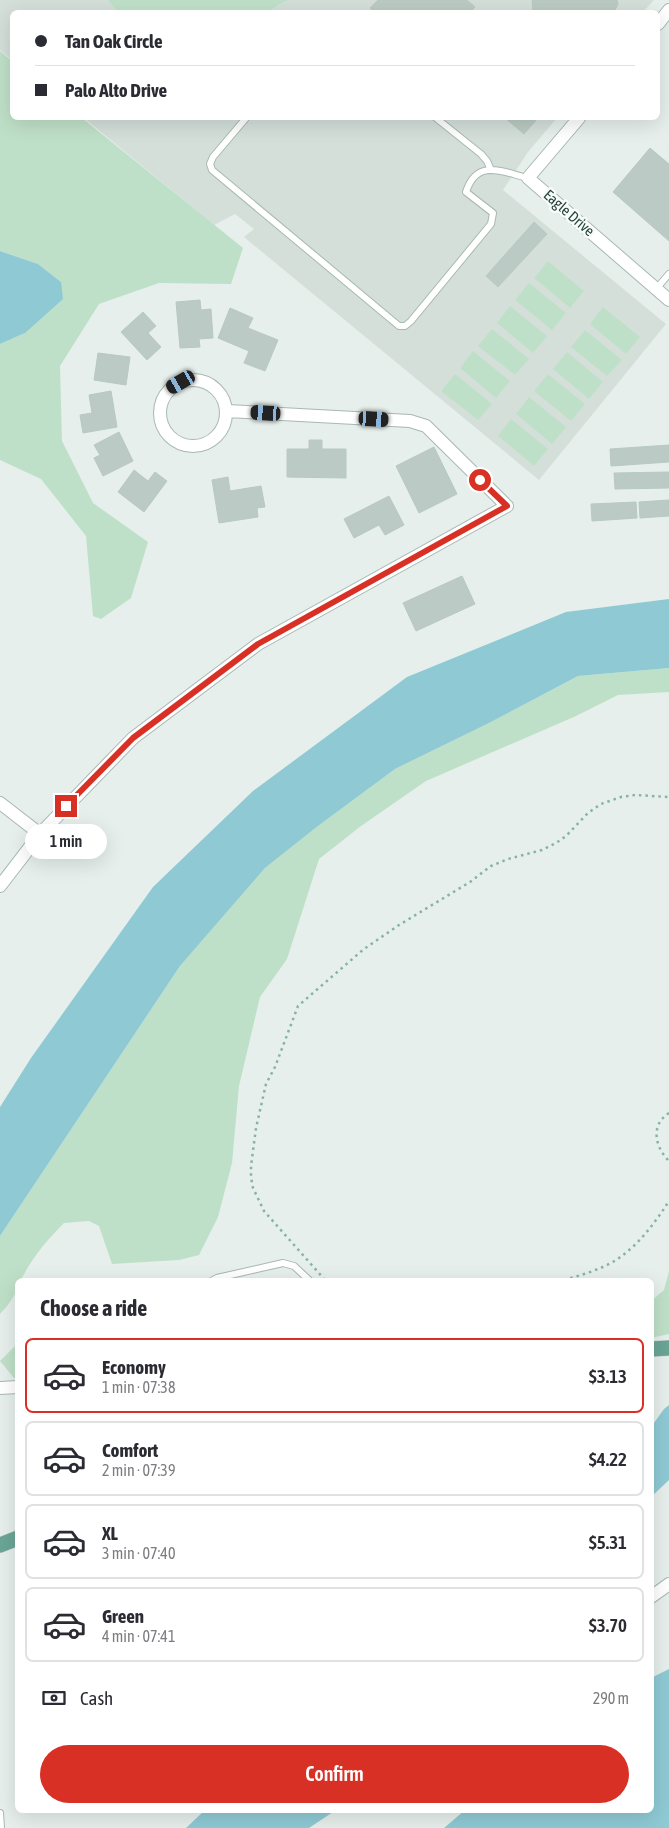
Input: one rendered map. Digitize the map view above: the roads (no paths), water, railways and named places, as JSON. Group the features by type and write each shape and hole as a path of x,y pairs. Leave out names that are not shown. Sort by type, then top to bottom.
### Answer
{"main road":[{"path":"654,1349 669,1348"},
{"path":"0,1545 15,1539"}],"street":[{"path":"660,21 669,10"},
{"path":"528,178 577,120"},
{"name":"Eagle Drive","path":"528,178 669,300"},
{"path":"191,379 202,380 211,384 219,391 225,400 227,411 226,422 221,433 212,441 202,446 190,446 174,440 163,427 160,415 165,395 172,387 191,379"},
{"path":"0,886 40,834 133,738 258,644 507,506 426,426 410,421 227,411"},
{"path":"0,803 40,834"},
{"path":"0,1388 15,1387"},
{"path":"654,1595 669,1584"}],"lane":[{"path":"244,120 213,157 210,164 212,170 399,326 405,326 411,321 491,224 493,213 466,192 469,183 475,176 482,171 491,170 528,178"},
{"path":"438,120 481,154 491,170"},
{"path":"656,289 669,274"},
{"path":"217,1278 283,1263 294,1266 307,1278"},
{"path":"0,1813 1,1828"}],"water":[{"path":"0,251 38,264 61,282 63,299 25,333 0,344"},
{"path":"669,599 669,668 578,676 489,723 395,769 265,868 180,966 0,1236 0,1107 31,1058 153,887 253,791 407,677 566,612"},
{"path":"669,1405 669,1480 654,1494 654,1423"},
{"path":"669,1669 669,1828 444,1828 462,1813 654,1813 654,1676"},
{"path":"202,1813 332,1813 309,1828 186,1828"}]}
